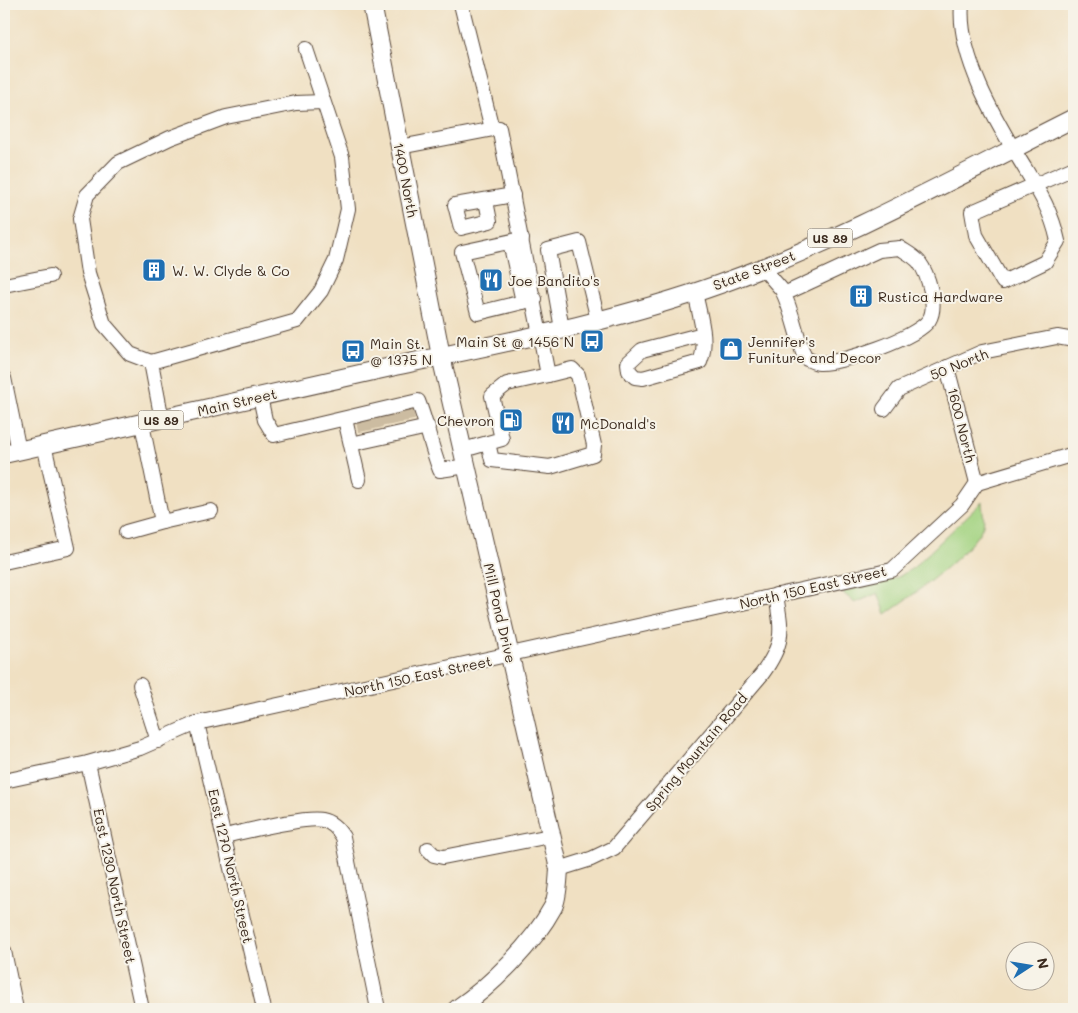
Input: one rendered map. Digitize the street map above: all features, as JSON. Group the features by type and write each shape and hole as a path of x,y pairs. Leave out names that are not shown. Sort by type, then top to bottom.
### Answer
{"main road":[{"name":"1400 North","path":"372,4 441,356"},
{"name":"State Street","path":"441,356 598,320 695,292 762,267 886,212 1074,118"},
{"name":"Main Street","path":"11,453 441,356"},
{"name":"Mill Pond Drive","path":"441,356 559,869"},
{"path":"457,1009 489,984 529,941 553,907 559,869"}],"street":[{"path":"461,4 492,129"},
{"path":"962,4 961,18 968,54 989,103 1013,148 1034,185 1053,216 1058,241 1044,262 1003,282 976,235 972,212 1034,185 1074,168"},
{"path":"306,49 324,102 342,157 348,209 336,260 321,292 297,321 151,362 130,354 104,324 88,273 80,219 87,195 118,162 170,138 226,117 296,103 324,102"},
{"path":"400,147 499,128 513,195 516,241 529,301 542,334 548,375"},
{"path":"486,201 513,195"},
{"path":"516,241 462,252 478,313 529,301"},
{"path":"562,329 548,250 580,242 598,320"},
{"path":"762,267 784,294 790,306 799,343 805,358 818,363 846,361 918,332 930,320 932,303 926,276 918,261 900,248 879,250 784,294"},
{"path":"4,285 50,276"},
{"path":"695,292 703,334 704,352 700,362 643,378 635,378 629,371 628,363 642,350 703,334"},
{"name":"50 North","path":"884,410 899,389 982,352 1057,337 1074,340"},
{"path":"151,362 162,420"},
{"name":"1600 North","path":"948,367 977,483"},
{"path":"351,444 418,401 428,427 440,470 465,458 488,443 502,439 492,396 507,384 572,369 578,375 594,445 593,454 550,467 492,460 488,443"},
{"path":"4,378 11,453"},
{"path":"260,397 265,420 274,435 345,419 428,427"},
{"path":"345,419 359,480"},
{"path":"142,424 162,522"},
{"path":"4,562 68,548 44,446"},
{"path":"977,483 1074,454"},
{"name":"North 150 East Street","path":"4,781 88,764 158,741 197,723 510,656 892,570 962,505 977,483"},
{"path":"126,532 211,511"},
{"name":"Spring Mountain Road","path":"559,869 591,859 614,848 762,674 779,646 780,621 776,595"},
{"path":"140,685 158,741"},
{"name":"East 1270 North Street","path":"197,723 264,1009"},
{"name":"East 1230 North Street","path":"88,764 142,1009"},
{"path":"224,836 311,820 328,822 337,828 343,837 378,1009"},
{"path":"428,850 434,855 442,857 550,836"},
{"path":"4,951 16,1009"}],"green space":[{"path":"982,502 983,525 978,535 968,547 940,573 886,614 878,593 855,603 842,592 898,577 913,568"}],"tunnel":[{"path":"406,411 408,421"},
{"path":"394,414 396,424"},
{"path":"383,416 385,426"},
{"path":"373,420 375,429"},
{"path":"363,421 365,431"}],"place":[{"name":"W. W. Clyde & Co","path":"154,270"},
{"name":"Joe Bandito's","path":"491,280"},
{"name":"Rustica Hardware","path":"861,296"},
{"name":"Main St @ 1456 N","path":"592,341"},
{"name":"Jennifer's Funiture and Decor","path":"731,349"},
{"name":"Main St. @ 1375 N","path":"353,351"},
{"name":"Chevron","path":"511,420"},
{"name":"McDonald's","path":"563,423"}]}
